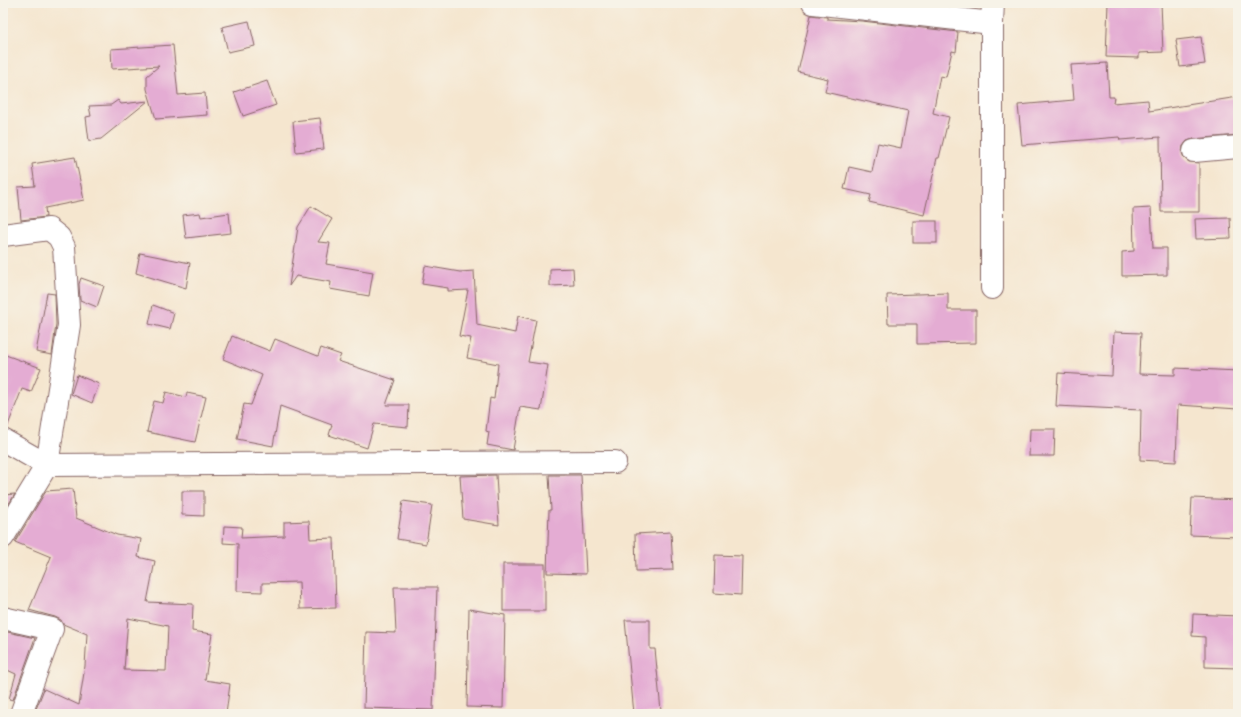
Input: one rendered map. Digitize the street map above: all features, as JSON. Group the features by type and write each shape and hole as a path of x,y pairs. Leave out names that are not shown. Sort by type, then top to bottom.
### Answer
{"street":[{"path":"813,3 993,13 992,288"},
{"path":"1194,151 1238,147"},
{"path":"3,235 49,229 59,237 64,247 69,325 47,465 3,537"},
{"path":"3,440 47,465 615,462"},
{"path":"3,618 52,629 22,714"}],"building":[{"path":"1108,3 1161,3 1163,52 1139,53 1139,58 1106,57"},
{"path":"811,15 827,17 827,19 862,21 958,32 956,52 952,51 946,77 940,76 933,113 949,117 939,158 937,158 924,215 869,202 871,195 844,189 849,167 872,172 878,143 901,148 908,111 825,92 828,79 798,72"},
{"path":"249,21 255,46 228,52 222,27"},
{"path":"1201,37 1205,64 1180,67 1176,40"},
{"path":"173,45 178,95 205,93 207,115 156,119 147,89 147,76 159,66 112,69 111,49"},
{"path":"1107,63 1109,97 1114,97 1113,103 1148,100 1149,111 1238,97 1238,135 1193,139 1187,141 1183,146 1182,153 1184,158 1189,162 1199,163 1199,212 1161,212 1160,137 1120,140 1119,137 1022,145 1018,105 1074,100 1071,65"},
{"path":"267,81 276,105 243,116 234,92"},
{"path":"118,100 121,104 148,101 101,139 89,141 86,117 91,116 89,106 111,105"},
{"path":"320,118 324,149 296,152 293,121"},
{"path":"75,157 84,200 45,208 46,217 21,220 18,187 35,186 32,164"},
{"path":"311,206 332,219 318,242 330,243 326,264 373,272 369,296 330,289 331,282 296,276 289,286 298,227"},
{"path":"1151,208 1153,248 1167,248 1167,275 1122,276 1122,252 1134,251 1133,209"},
{"path":"200,213 201,217 229,213 231,233 186,238 183,215"},
{"path":"1230,218 1231,238 1196,239 1195,219"},
{"path":"913,221 937,221 937,243 913,243"},
{"path":"140,253 190,263 186,288 136,273"},
{"path":"425,266 460,272 474,271 477,325 515,333 518,316 536,320 528,362 548,365 541,410 520,407 513,450 487,445 489,432 486,431 490,398 494,399 498,364 467,358 471,338 459,336 468,290 448,291 448,288 422,284"},
{"path":"573,268 574,285 550,286 550,269"},
{"path":"81,278 104,286 97,307 80,300 79,284"},
{"path":"47,293 55,294 56,324 52,355 36,352"},
{"path":"948,293 948,310 976,310 976,343 917,344 917,324 888,324 887,295"},
{"path":"153,305 174,313 170,329 149,324"},
{"path":"1114,332 1141,333 1139,374 1175,375 1175,368 1238,371 1238,409 1178,405 1176,462 1140,460 1141,410 1056,406 1058,373 1112,376"},
{"path":"232,336 270,351 275,339 318,356 321,348 341,355 338,361 395,380 386,405 409,405 408,427 374,424 367,448 329,435 332,425 280,406 273,446 237,439 244,404 251,405 262,375 223,359"},
{"path":"3,354 41,368 31,392 22,389 7,428 3,428"},
{"path":"77,375 99,384 92,403 71,394"},
{"path":"166,392 186,397 187,393 206,397 195,442 147,432 154,401 163,403"},
{"path":"1030,429 1055,429 1054,456 1029,456"},
{"path":"496,475 499,525 463,519 460,476"},
{"path":"549,475 581,475 586,574 547,573 549,510 551,510"},
{"path":"73,489 76,518 117,535 141,539 138,557 155,561 147,602 193,604 192,631 212,634 205,680 230,684 226,714 34,714 44,689 79,705 85,666 87,634 63,624 61,620 55,617 29,610 51,557 15,542 46,491","holes":["128,618 168,626 166,671 124,670"]},
{"path":"182,491 204,491 204,516 182,515"},
{"path":"15,494 3,513 3,495"},
{"path":"1192,498 1238,500 1238,537 1190,535"},
{"path":"403,501 432,505 426,544 397,539"},
{"path":"309,521 310,539 334,538 336,608 300,609 299,582 262,583 262,592 237,591 238,544 223,543 224,526 242,527 241,538 284,536 284,522"},
{"path":"671,532 673,570 636,571 635,534"},
{"path":"715,555 742,556 741,595 714,593"},
{"path":"503,564 545,564 545,611 503,611"},
{"path":"394,587 437,587 433,710 364,708 366,632 396,633"},
{"path":"469,609 505,615 503,708 467,707"},
{"path":"1193,614 1238,616 1238,668 1205,667 1205,637 1192,636"},
{"path":"625,620 650,620 650,649 655,649 661,711 634,714"},
{"path":"3,631 35,638 13,700 9,699 16,674 3,668"}]}
